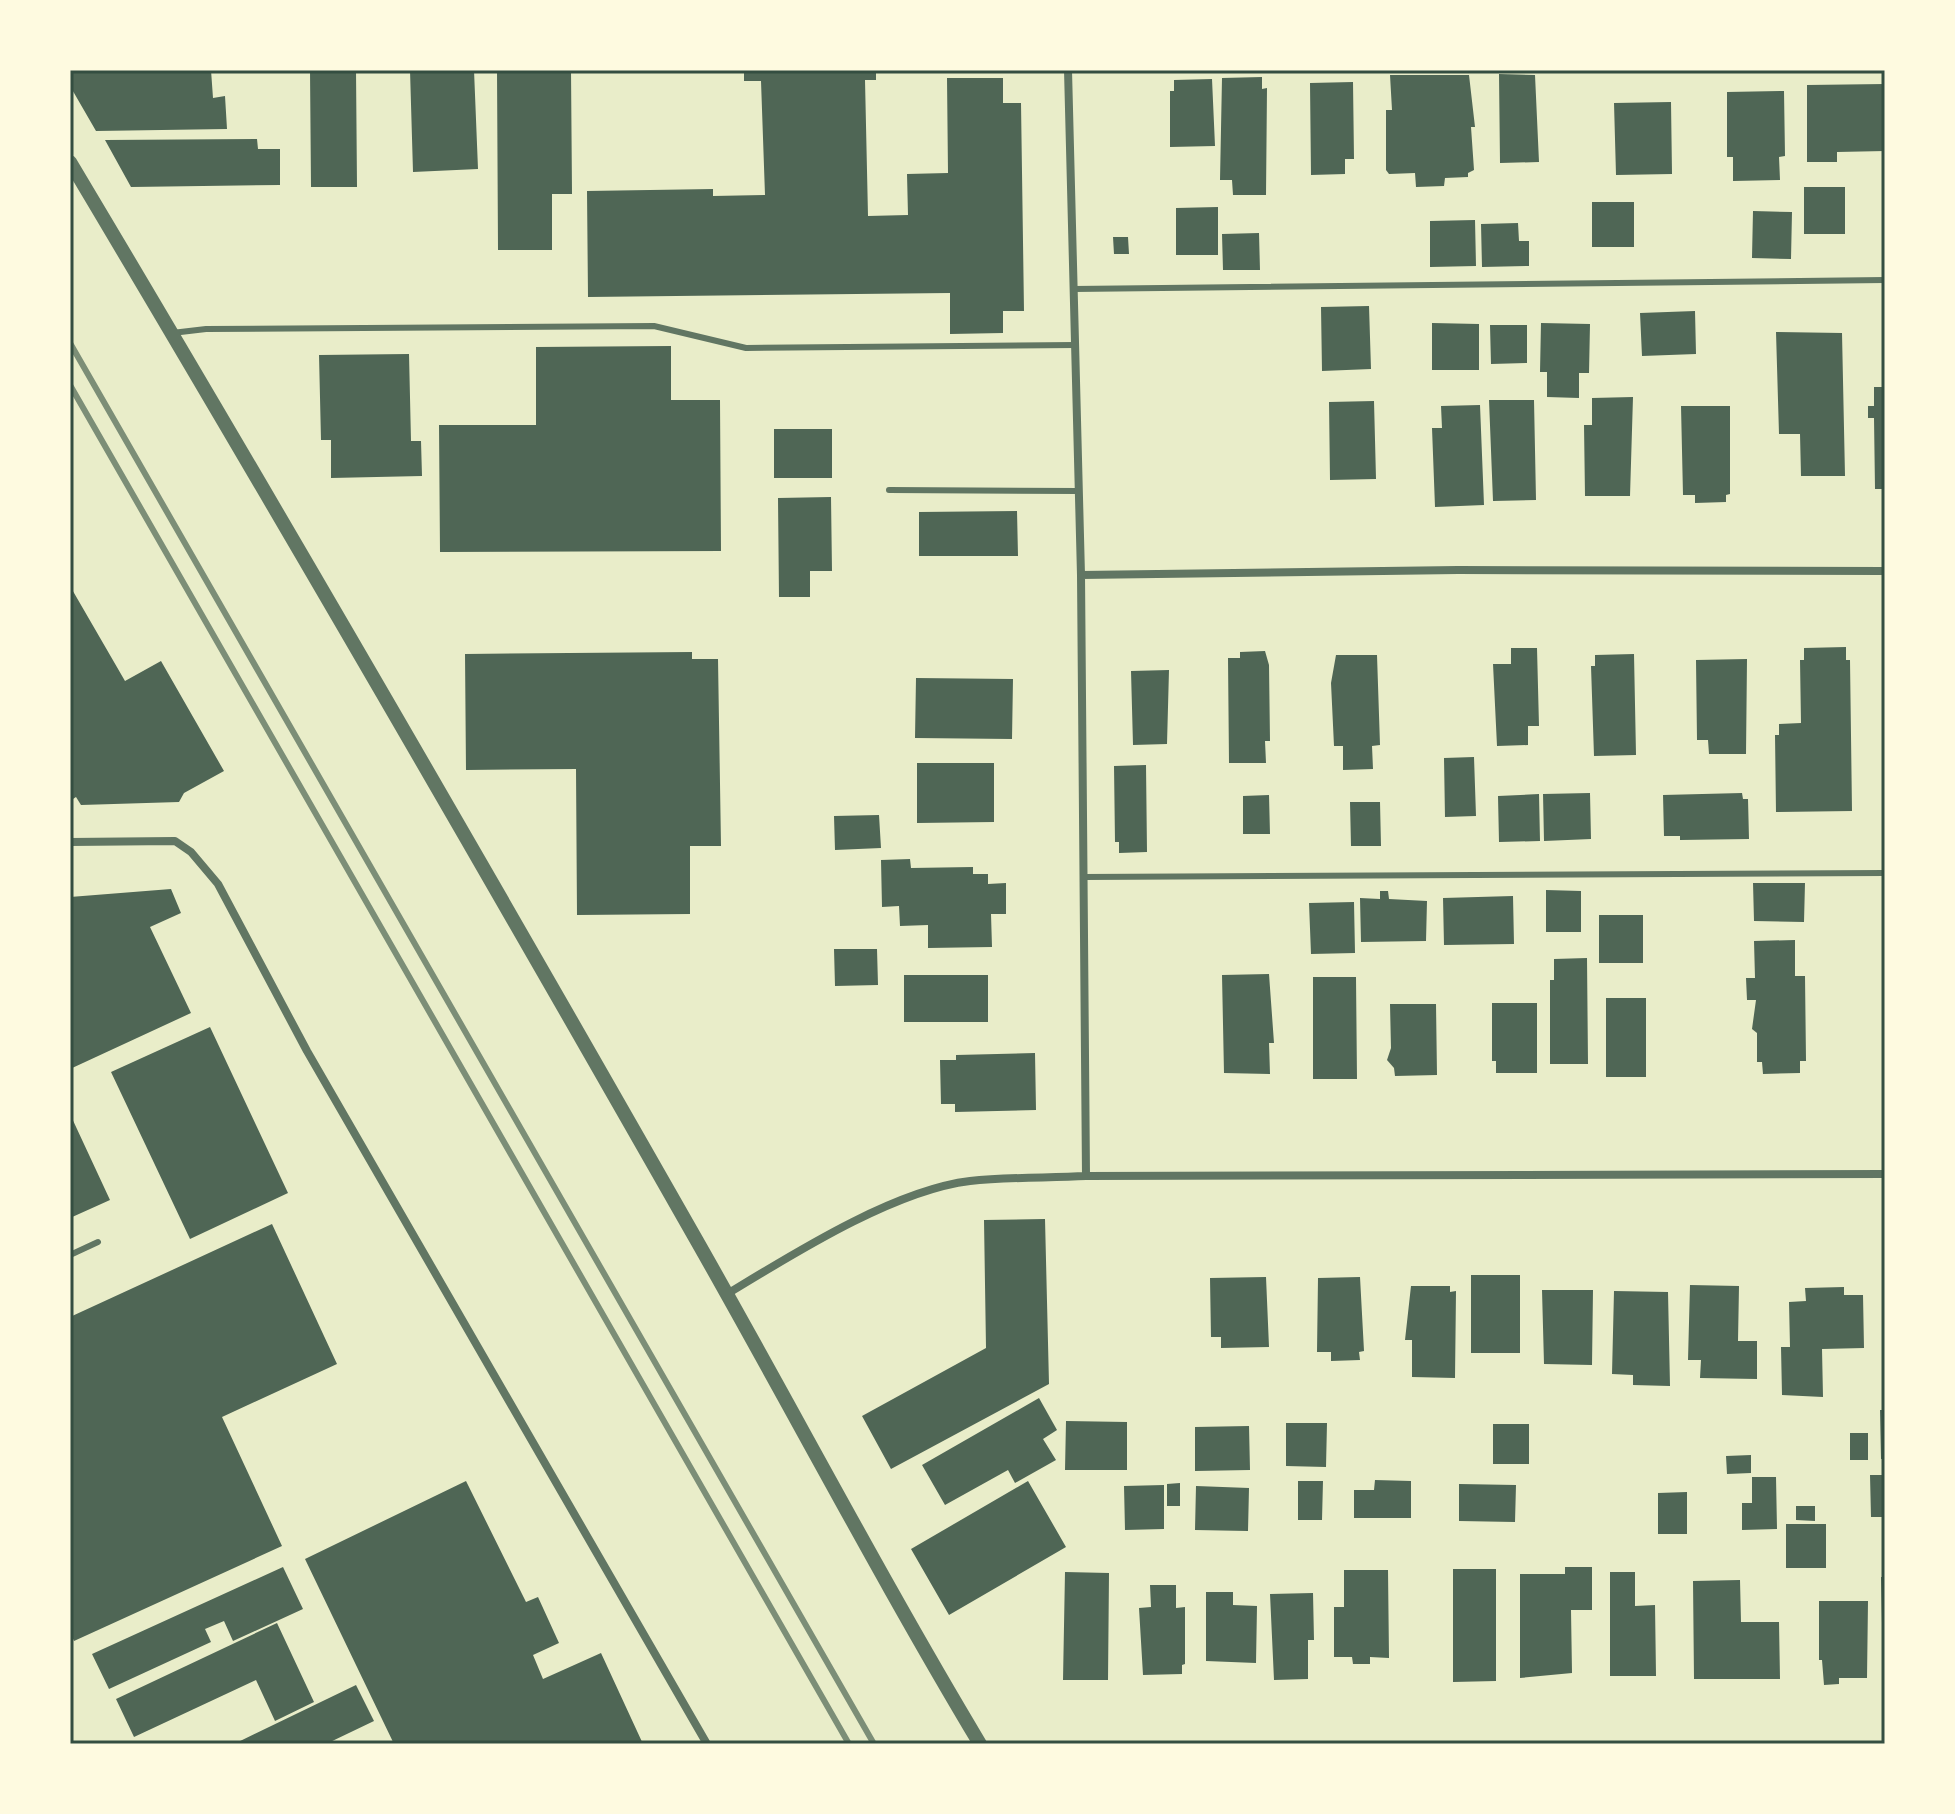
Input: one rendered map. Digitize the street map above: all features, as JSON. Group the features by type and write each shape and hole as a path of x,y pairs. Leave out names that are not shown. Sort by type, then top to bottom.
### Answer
{"street":[{"path":"1068,70 1081,575 1086,1176"},
{"path":"70,162 400,719 727,1294 910,1627 980,1744"},
{"path":"1081,575 1458,570 1885,571"},
{"path":"70,842 175,841 191,852 218,884 307,1051 707,1744"},
{"path":"727,1294 856,1222 930,1190 969,1181 1086,1176 1885,1174"}],"lane":[{"path":"1074,289 1885,280"},
{"path":"172,333 206,329 654,326 746,348 1075,345"},
{"path":"889,490 1079,491"},
{"path":"1083,877 1885,873"},
{"path":"70,1255 98,1242"}],"building":[{"path":"70,70 211,70 213,98 225,96 227,129 96,131 70,86"},
{"path":"310,70 356,70 357,187 311,187"},
{"path":"410,70 474,70 478,169 413,172"},
{"path":"497,70 571,70 572,194 552,194 552,250 498,250"},
{"path":"744,70 876,70 876,80 865,80 868,216 908,215 907,174 948,173 947,78 1003,78 1003,103 1021,103 1024,311 1003,311 1003,333 950,334 950,293 588,297 587,191 713,189 713,196 765,195 761,81 744,81"},
{"path":"1499,74 1535,75 1539,162 1500,163"},
{"path":"1390,75 1469,75 1475,127 1471,127 1474,170 1468,173 1468,177 1445,178 1444,186 1416,187 1415,173 1389,174 1386,170 1386,110 1392,110"},
{"path":"1262,77 1262,89 1267,88 1266,195 1233,195 1232,180 1220,180 1222,78"},
{"path":"1212,79 1215,146 1170,147 1170,91 1174,91 1174,80"},
{"path":"1353,82 1354,159 1345,159 1345,174 1311,175 1310,83"},
{"path":"1885,84 1885,151 1837,152 1837,162 1807,162 1807,85"},
{"path":"1784,91 1785,156 1779,157 1780,180 1733,181 1733,157 1727,157 1727,92"},
{"path":"1671,102 1672,174 1616,175 1614,103"},
{"path":"257,139 258,149 280,149 280,185 131,187 105,140"},
{"path":"1804,187 1845,187 1845,234 1804,234"},
{"path":"1592,202 1634,202 1634,247 1592,247"},
{"path":"1218,207 1218,255 1176,255 1176,208"},
{"path":"1753,211 1792,212 1791,259 1752,258"},
{"path":"1475,220 1476,266 1430,267 1430,221"},
{"path":"1518,223 1519,241 1529,241 1529,266 1482,267 1481,224"},
{"path":"1259,233 1260,270 1223,270 1222,234"},
{"path":"1113,237 1128,237 1129,254 1114,254"},
{"path":"1369,306 1371,369 1322,371 1321,307"},
{"path":"1695,311 1696,354 1642,356 1640,313"},
{"path":"1432,323 1479,324 1479,370 1432,370"},
{"path":"1541,323 1590,324 1589,373 1579,373 1579,398 1547,397 1547,372 1540,372"},
{"path":"1490,325 1527,325 1527,363 1491,364"},
{"path":"1776,332 1842,333 1845,476 1801,476 1800,434 1779,434"},
{"path":"671,346 671,400 720,400 721,551 440,552 439,425 536,425 536,347"},
{"path":"409,354 411,441 421,441 422,476 331,478 331,440 321,440 319,355"},
{"path":"1874,387 1885,387 1885,489 1875,489 1874,418 1868,418 1868,406 1874,406"},
{"path":"1633,397 1630,496 1585,496 1584,425 1592,425 1592,398"},
{"path":"1489,400 1534,400 1536,500 1493,501"},
{"path":"1374,401 1376,479 1330,480 1329,402"},
{"path":"1480,405 1484,505 1435,507 1432,428 1442,428 1441,406"},
{"path":"1681,406 1730,406 1730,494 1726,495 1726,502 1695,503 1695,495 1683,495"},
{"path":"774,429 832,429 832,478 774,478"},
{"path":"831,497 832,571 810,571 810,597 779,597 778,498"},
{"path":"1017,511 1018,556 919,556 919,512"},
{"path":"70,586 125,681 161,661 224,771 184,793 179,802 81,805 76,797 70,801"},
{"path":"1846,647 1846,660 1850,660 1852,811 1776,812 1775,735 1779,735 1779,724 1801,723 1800,660 1804,660 1804,648"},
{"path":"1511,648 1537,648 1539,726 1528,726 1528,745 1497,746 1493,664 1511,664"},
{"path":"1265,651 1269,665 1270,741 1265,741 1266,763 1229,763 1228,658 1240,658 1240,652"},
{"path":"692,652 692,659 718,659 721,846 690,846 690,914 577,915 576,769 466,770 465,654"},
{"path":"1634,654 1636,755 1594,756 1591,666 1595,666 1595,655"},
{"path":"1336,655 1377,655 1380,745 1372,746 1373,769 1343,770 1343,746 1334,746 1331,683"},
{"path":"1747,659 1746,754 1709,754 1708,740 1697,740 1696,660"},
{"path":"1169,670 1167,744 1133,745 1131,671"},
{"path":"916,678 1013,679 1012,739 915,738"},
{"path":"1474,757 1476,816 1445,817 1444,758"},
{"path":"917,763 994,763 994,822 917,823"},
{"path":"1146,765 1147,852 1119,853 1119,842 1115,842 1114,766"},
{"path":"1590,793 1591,839 1544,841 1543,794"},
{"path":"1742,793 1743,799 1748,799 1749,839 1680,840 1680,836 1664,836 1663,795"},
{"path":"1539,794 1540,841 1499,842 1498,796"},
{"path":"1269,795 1270,834 1243,834 1243,796"},
{"path":"1350,802 1380,802 1381,846 1351,846"},
{"path":"879,815 881,848 835,850 834,816"},
{"path":"910,859 911,868 973,867 973,874 988,874 988,884 1006,883 1006,914 991,914 992,947 928,948 928,925 900,926 899,906 882,907 881,860"},
{"path":"1753,883 1805,883 1804,922 1754,921"},
{"path":"171,889 181,913 150,927 191,1013 70,1069 70,897"},
{"path":"1546,890 1581,891 1581,932 1546,932"},
{"path":"1380,891 1388,891 1389,899 1427,901 1426,941 1361,942 1360,898 1380,899"},
{"path":"1513,896 1514,944 1444,945 1443,898"},
{"path":"1354,902 1355,953 1311,954 1309,903"},
{"path":"1599,915 1643,915 1643,963 1599,963"},
{"path":"1795,940 1795,976 1805,976 1806,1061 1800,1061 1800,1073 1763,1074 1762,1062 1757,1062 1757,1033 1752,1029 1756,1000 1747,1000 1746,978 1755,978 1754,941"},
{"path":"834,949 877,949 878,985 835,986"},
{"path":"1587,958 1588,1064 1550,1064 1550,980 1554,980 1554,959"},
{"path":"1269,974 1274,1043 1269,1043 1270,1074 1224,1073 1222,975"},
{"path":"904,975 988,975 988,1022 904,1022"},
{"path":"1313,977 1356,977 1357,1079 1313,1079"},
{"path":"1606,998 1646,998 1646,1077 1606,1077"},
{"path":"1492,1003 1537,1003 1537,1073 1496,1073 1496,1061 1492,1061"},
{"path":"1390,1004 1436,1004 1437,1075 1395,1076 1394,1068 1387,1060 1391,1048"},
{"path":"210,1027 288,1193 190,1239 111,1072"},
{"path":"1035,1053 1036,1110 955,1112 955,1104 941,1104 940,1060 956,1060 956,1055"},
{"path":"70,1114 110,1200 70,1218"},
{"path":"1045,1219 1049,1384 891,1469 862,1416 986,1348 984,1220"},
{"path":"272,1224 337,1364 222,1417 282,1546 74,1641 70,1632 70,1317"},
{"path":"1471,1275 1520,1275 1520,1353 1471,1353"},
{"path":"1266,1277 1269,1347 1221,1348 1221,1337 1211,1337 1210,1278"},
{"path":"1360,1277 1364,1351 1359,1352 1360,1360 1331,1361 1331,1352 1317,1352 1318,1278"},
{"path":"1690,1285 1739,1286 1738,1341 1757,1341 1757,1379 1700,1378 1701,1360 1688,1360"},
{"path":"1411,1286 1450,1286 1450,1292 1456,1291 1455,1378 1412,1377 1412,1340 1405,1340"},
{"path":"1844,1287 1844,1295 1863,1295 1864,1348 1822,1349 1823,1397 1782,1395 1781,1347 1790,1347 1789,1302 1806,1301 1805,1288"},
{"path":"1542,1290 1593,1290 1592,1365 1544,1364"},
{"path":"1614,1291 1668,1292 1670,1386 1633,1385 1633,1375 1612,1374"},
{"path":"1039,1398 1057,1430 1043,1439 1056,1460 1015,1483 1008,1470 945,1505 922,1465"},
{"path":"1880,1410 1885,1410 1885,1459 1881,1459"},
{"path":"1066,1421 1127,1422 1127,1470 1065,1470"},
{"path":"1286,1423 1327,1423 1326,1467 1286,1466"},
{"path":"1493,1424 1529,1424 1529,1464 1493,1464"},
{"path":"1249,1426 1250,1470 1195,1471 1195,1427"},
{"path":"1850,1433 1868,1433 1868,1460 1850,1460"},
{"path":"1751,1455 1751,1473 1727,1474 1726,1456"},
{"path":"1870,1475 1885,1475 1885,1517 1871,1517"},
{"path":"1752,1477 1776,1477 1777,1529 1742,1530 1742,1503 1752,1503"},
{"path":"1375,1480 1411,1481 1411,1518 1354,1518 1354,1490 1374,1490"},
{"path":"466,1481 526,1602 538,1597 559,1643 533,1655 543,1679 601,1653 643,1744 394,1744 305,1559"},
{"path":"1028,1481 1066,1547 949,1615 911,1549"},
{"path":"1298,1481 1323,1481 1322,1520 1298,1520"},
{"path":"1180,1483 1180,1506 1167,1506 1167,1484"},
{"path":"1459,1484 1516,1485 1515,1522 1459,1521"},
{"path":"1164,1485 1164,1529 1125,1530 1124,1486"},
{"path":"1196,1486 1249,1488 1248,1531 1195,1530"},
{"path":"1687,1492 1687,1534 1658,1534 1658,1493"},
{"path":"1796,1506 1815,1506 1815,1521 1796,1520"},
{"path":"1786,1524 1826,1524 1826,1568 1786,1568"},
{"path":"283,1567 303,1609 233,1641 224,1621 205,1629 211,1642 109,1689 92,1654"},
{"path":"1565,1567 1592,1567 1592,1610 1571,1610 1572,1673 1520,1678 1520,1574 1565,1574"},
{"path":"1453,1569 1496,1569 1496,1681 1453,1682"},
{"path":"1344,1570 1388,1570 1389,1658 1370,1657 1370,1664 1353,1664 1352,1657 1334,1657 1334,1607 1344,1607"},
{"path":"1065,1572 1109,1573 1108,1680 1063,1680"},
{"path":"1610,1572 1635,1572 1635,1606 1655,1605 1656,1676 1610,1676"},
{"path":"1881,1577 1885,1577 1885,1623 1882,1623"},
{"path":"1740,1580 1741,1622 1779,1622 1780,1679 1694,1679 1693,1581"},
{"path":"1150,1585 1176,1585 1176,1608 1185,1607 1185,1664 1182,1665 1182,1674 1143,1675 1139,1608 1151,1607"},
{"path":"1206,1592 1233,1592 1233,1605 1257,1606 1256,1663 1206,1661"},
{"path":"1313,1593 1314,1640 1308,1640 1308,1679 1274,1680 1270,1594"},
{"path":"1819,1601 1868,1601 1867,1678 1839,1678 1839,1684 1824,1685 1822,1660 1819,1660"},
{"path":"277,1623 314,1702 275,1721 256,1680 134,1737 116,1699"},
{"path":"356,1685 374,1721 326,1744 234,1744"}],"railway":[{"path":"70,343 874,1744"},
{"path":"70,385 849,1744"}]}
